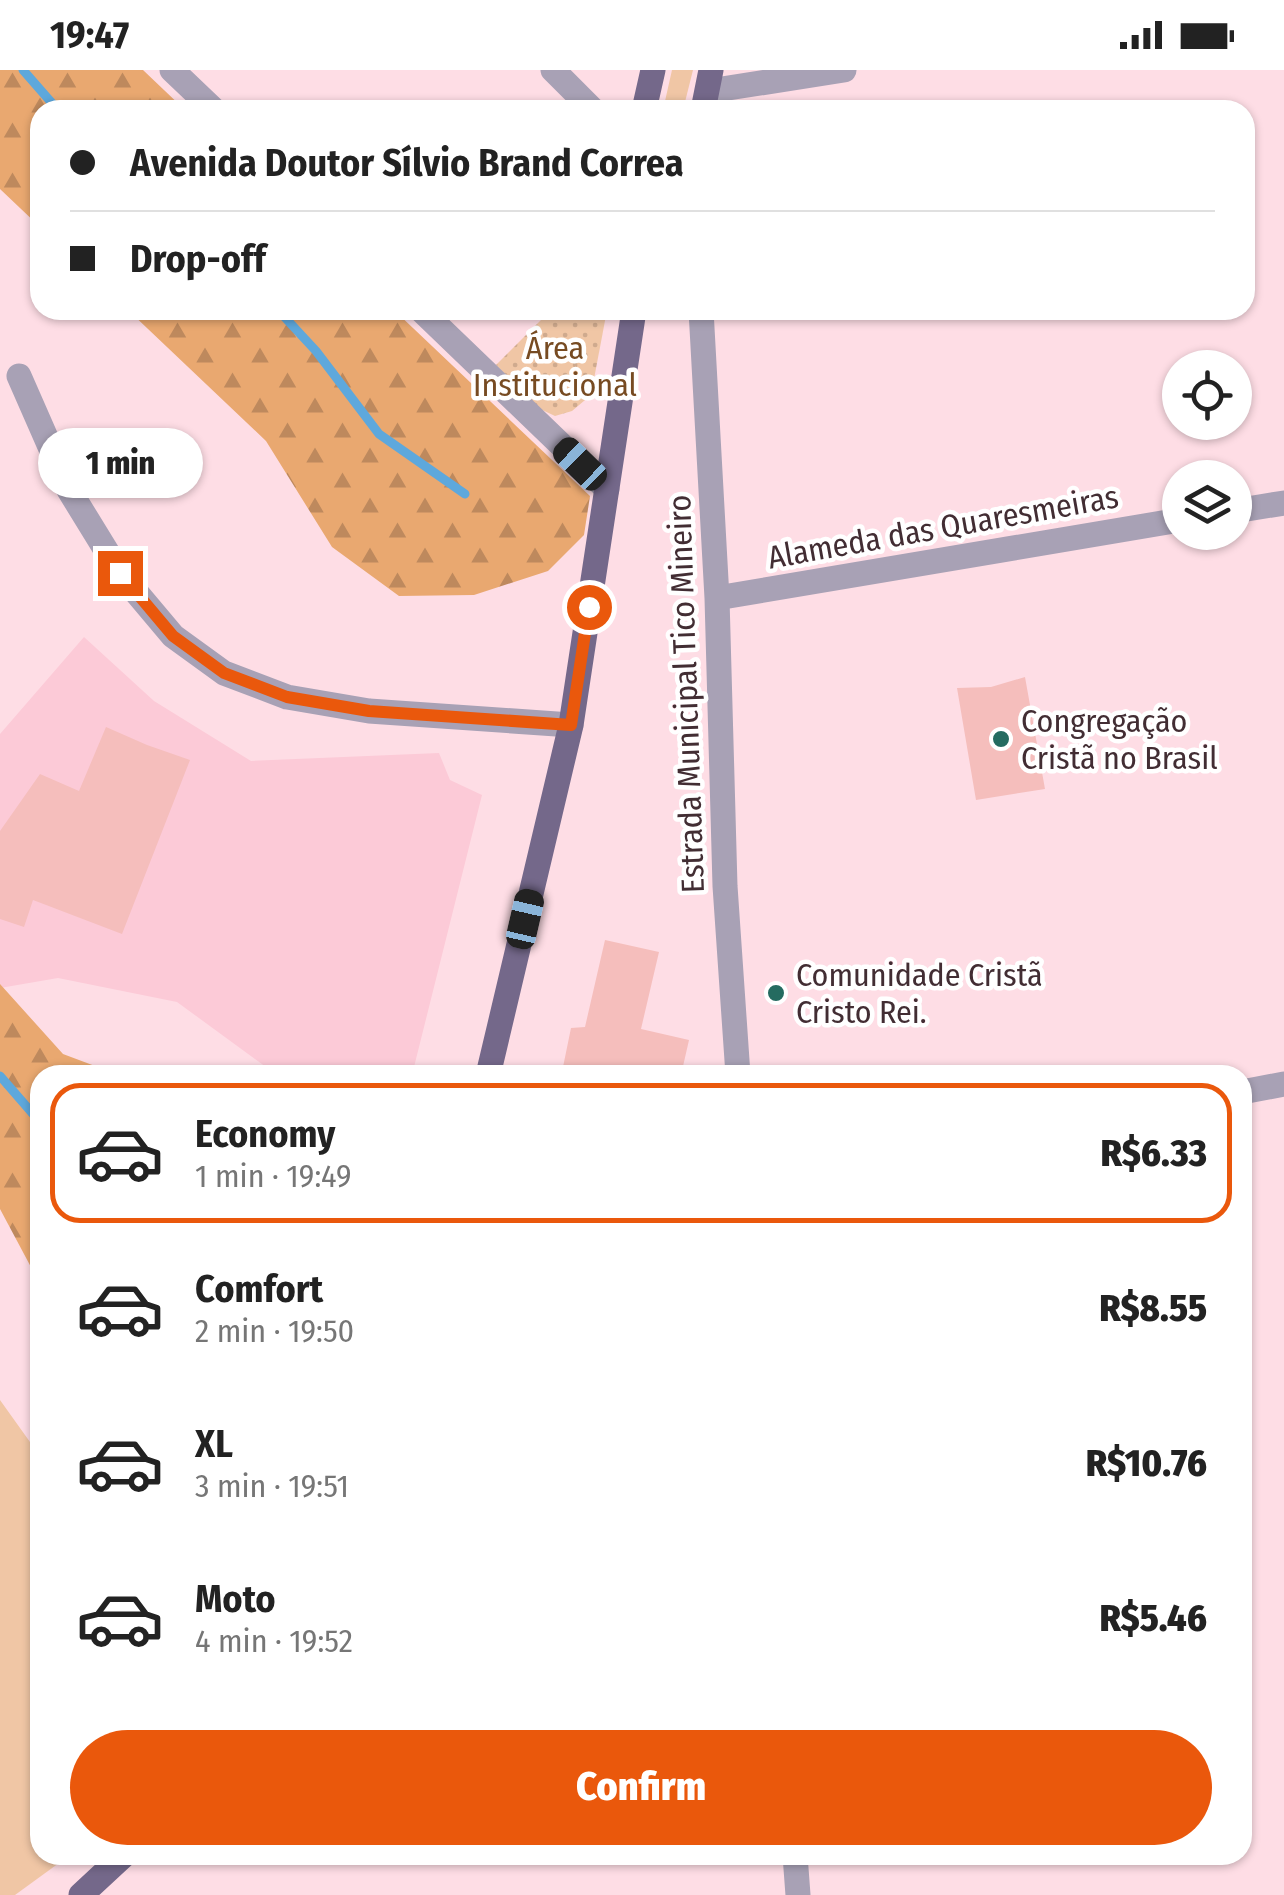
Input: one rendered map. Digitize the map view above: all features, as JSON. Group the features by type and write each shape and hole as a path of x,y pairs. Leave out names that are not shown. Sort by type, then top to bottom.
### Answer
{"main road":[{"path":"646,100 653,70"},
{"path":"490,1065 571,725 632,320"},
{"path":"81,1895 113,1865"}],"street":[{"path":"172,70 204,100"},
{"path":"554,70 584,100"},
{"path":"708,90 844,70"},
{"path":"431,320 607,489"},
{"name":"Estrada Municipal Tico Mineiro","path":"701,320 717,598 724,886 737,1065"},
{"path":"19,376 69,490 120,573 173,636 224,673 287,697 369,711 571,725"},
{"path":"1252,508 1284,503"},
{"name":"Alameda das Quaresmeiras","path":"717,598 1162,523"},
{"path":"1252,1090 1284,1084"},
{"path":"796,1865 798,1895"}],"shaded area":[{"path":"84,637 154,701 251,761 439,753 450,780 482,795 414,1065 263,1065 177,1002 58,978 0,988 0,734"}],"green space":[{"path":"0,70 143,70 174,100 30,100 30,218 0,189"},
{"path":"672,70 693,70 686,100 665,100"},
{"path":"139,320 405,320 590,496 584,535 548,571 474,595 399,596 332,547 266,441"},
{"name":"Área Institucional","path":"541,320 605,320 591,395 572,411 555,416 538,408 496,365"},
{"path":"0,984 63,1054 92,1065 30,1065 30,1265 0,1209"},
{"path":"0,1400 30,1442 30,1865 56,1865 15,1895 0,1895"}],"building":[{"name":"Congregação Cristã no Brasil","path":"1025,677 1045,789 976,800 957,688 991,687"},
{"path":"106,727 190,760 122,934 33,900 24,927 0,919 0,831 40,774 79,791"},
{"path":"605,940 659,952 641,1029 689,1040 683,1065 563,1065 571,1028 585,1027"}],"waterway":[{"path":"23,70 49,100"},
{"path":"287,320 379,434 465,494"},
{"path":"0,1076 30,1110"}],"place":[{"name":"Congregação Cristã no Brasil","path":"1001,739"},
{"name":"Comunidade Cristã Cristo Rei.","path":"776,993"}],"route":[{"path":"120,573 173,636 224,673 287,697 369,711 571,725 589,607"}]}
